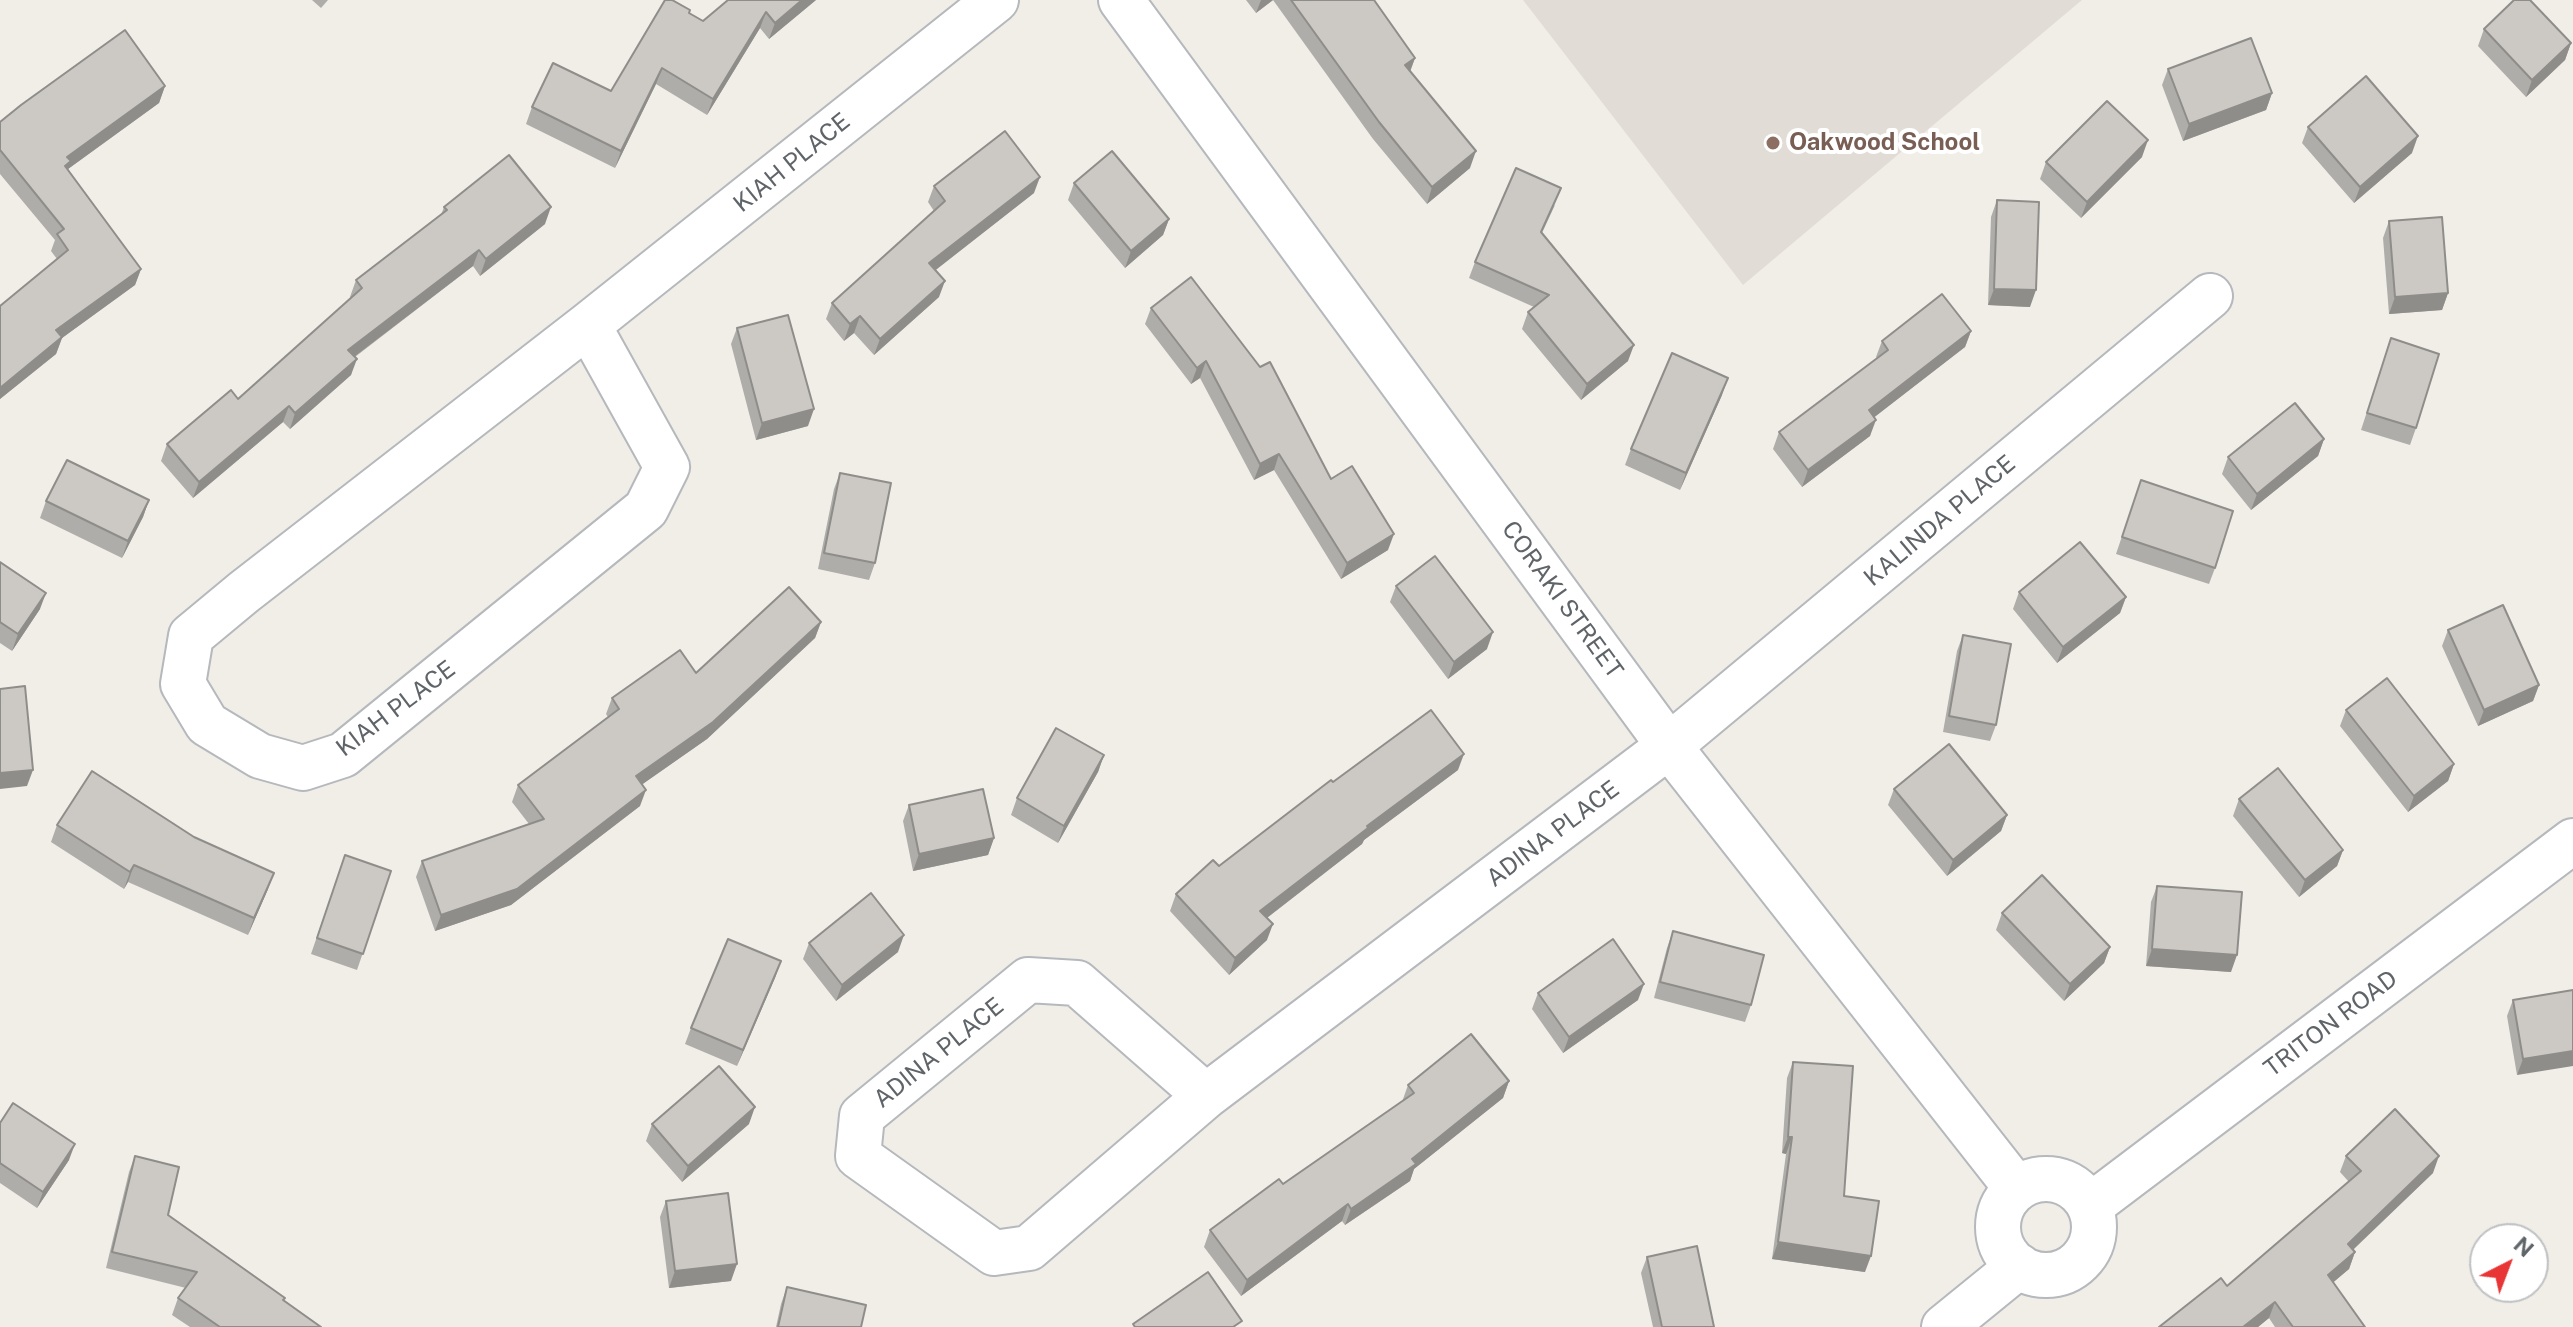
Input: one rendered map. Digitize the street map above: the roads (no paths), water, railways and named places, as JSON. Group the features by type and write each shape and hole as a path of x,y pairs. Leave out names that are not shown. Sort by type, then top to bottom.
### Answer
{"street":[{"name":"KIAH PLACE","path":"588,325 667,467 646,509 343,755 303,768 260,756 207,724 183,684 191,636 996,0"},
{"name":"CORAKI STREET","path":"1121,0 1669,746 2017,1189"},
{"name":"KALINDA PLACE","path":"1669,746 2210,296"},
{"name":"ADINA PLACE","path":"1206,1096 1077,983 1028,980 862,1116 858,1156 994,1253 1029,1248 1206,1096 1669,746"},
{"name":"TRITON ROAD","path":"2090,1206 2573,841"},
{"path":"2051,1179 2067,1183 2080,1192 2090,1206 2094,1222 2093,1238 2087,1253 2075,1265 2045,1275 2029,1272 2006,1252 1998,1223 2002,1208 2017,1189 2036,1180 2051,1179"},
{"path":"1944,1327 2019,1266"}],"place":[{"name":"Oakwood School","path":"1773,143"}]}
